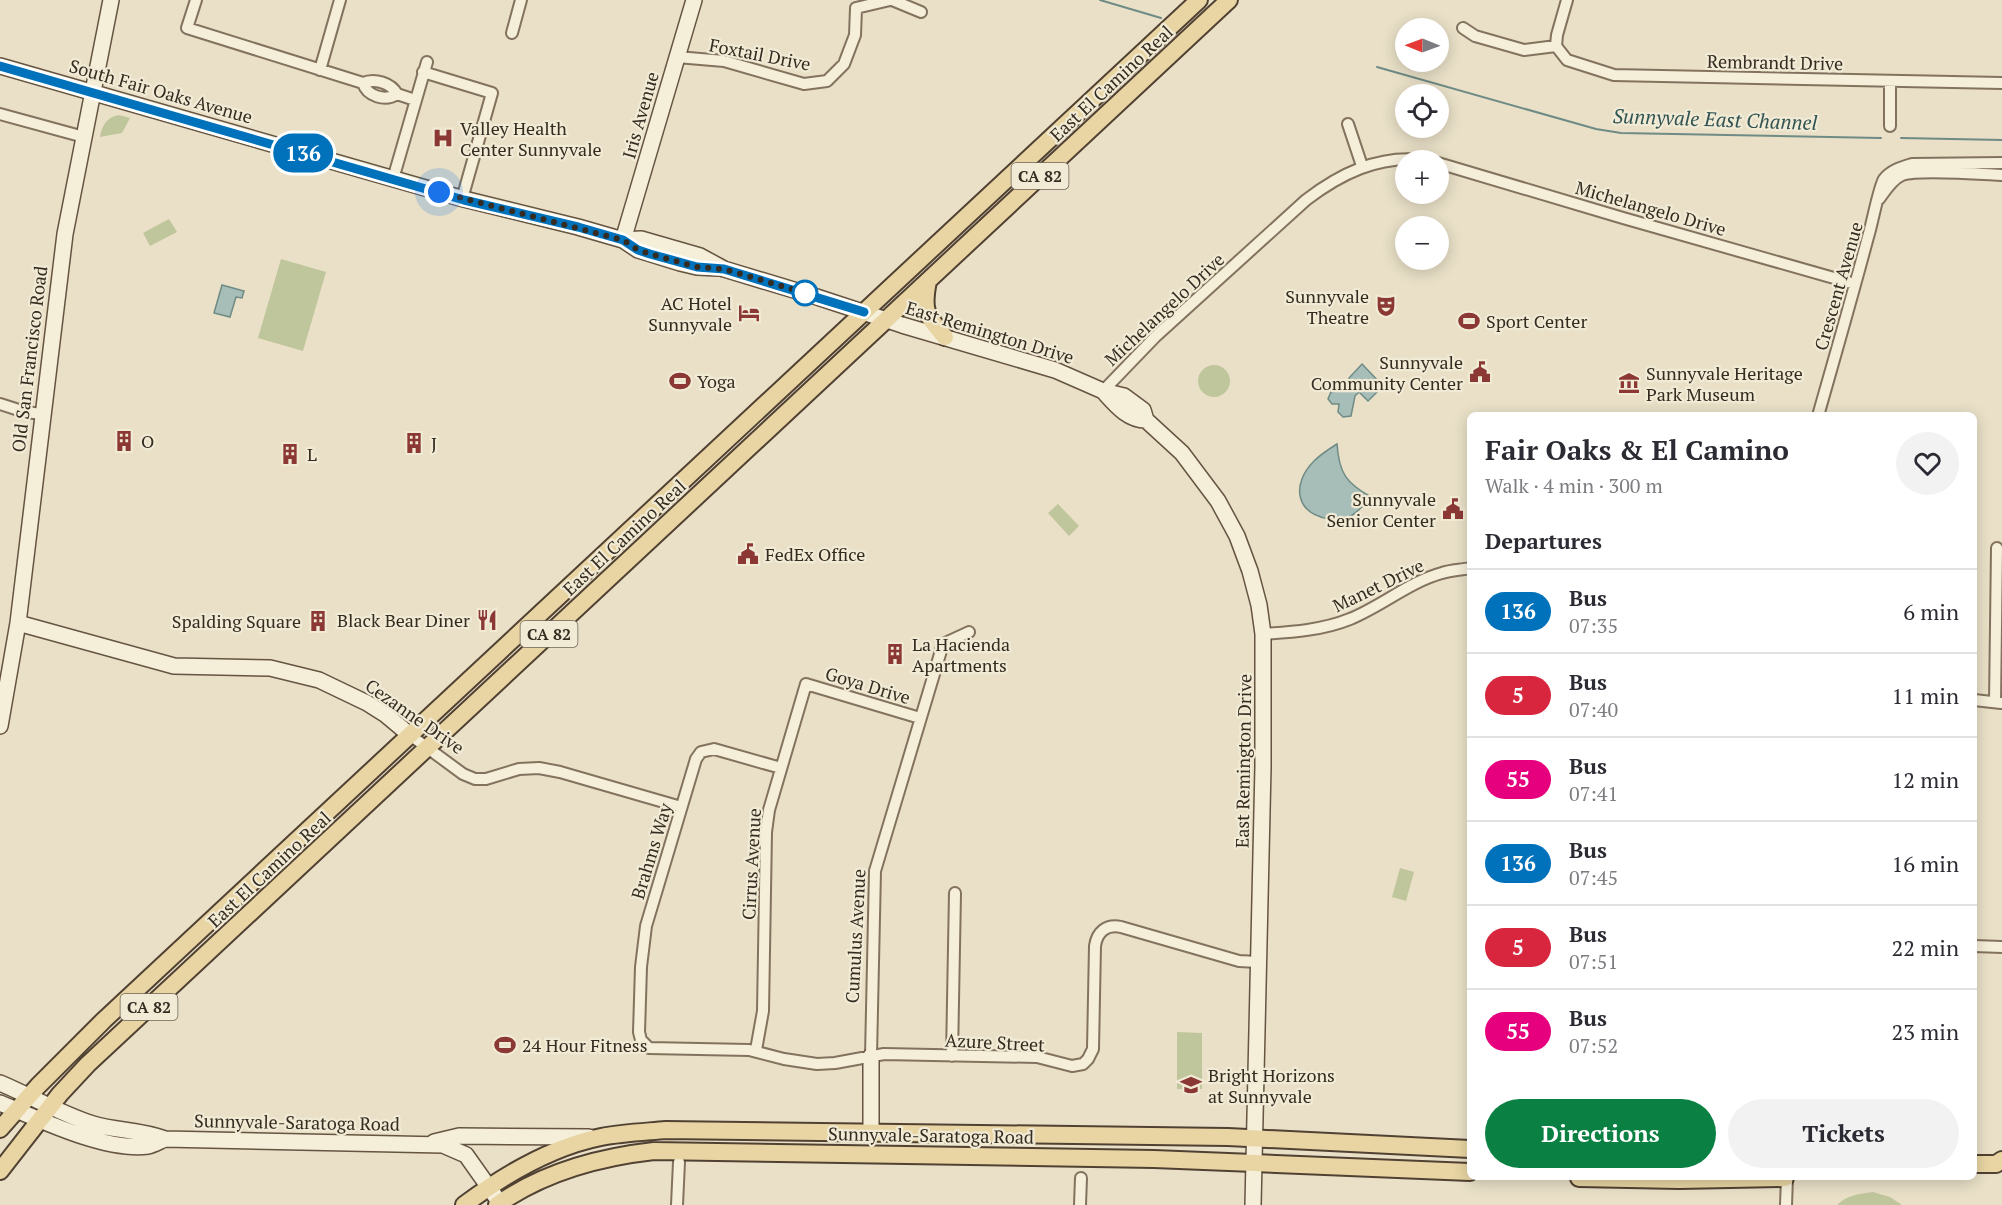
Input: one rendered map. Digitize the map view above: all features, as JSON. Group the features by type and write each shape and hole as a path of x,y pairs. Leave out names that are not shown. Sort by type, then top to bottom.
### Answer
{"main road":[{"name":"Old San Francisco Road","path":"0,726 18,623 62,255 111,0"},
{"name":"Iris Avenue","path":"623,240 694,0"},
{"name":"East El Camino Real","path":"28,1096 83,1040 1199,0"},
{"path":"1211,16 1219,0"},
{"name":"East El Camino Real","path":"50,1106 88,1064 1229,0"},
{"name":"South Fair Oaks Avenue","path":"0,66 462,199 553,220 623,240 641,239 700,256 724,269 864,312"},
{"path":"928,281 924,300 925,309 945,337"},
{"name":"East Remington Drive","path":"864,312 1055,370 1103,391 1117,406 1136,420 1146,420 1182,453 1228,518 1250,571 1259,605 1263,634 1264,702 1253,1205"},
{"path":"622,566 629,547 658,519 660,513 655,507"},
{"path":"568,617 565,610 568,602 597,573 596,562"},
{"name":"Cezanne Drive","path":"18,623 174,666 270,668 319,680 367,703 411,735"},
{"path":"267,897 265,883 304,846 306,834"},
{"path":"211,950 208,940 235,914 236,907 232,901"},
{"name":"Cumulus Avenue","path":"871,1056 872,1132"},
{"name":"Sunnyvale-Saratoga Road","path":"0,1083 97,1125 149,1133 165,1139 442,1145 466,1155 500,1204 569,1169 613,1157 654,1151 1121,1158 1467,1172"},
{"name":"CA 82","path":"0,1129 28,1096"},
{"name":"Sunnyvale-Saratoga Road","path":"0,1103 84,1136 116,1143 148,1146 165,1139"},
{"name":"CA 82","path":"0,1171 50,1106"},
{"name":"Sunnyvale-Saratoga Road","path":"428,1144 459,1136 600,1138 666,1130 1173,1136 1467,1149"},
{"path":"464,1205 489,1187 538,1160 569,1147 600,1138"},
{"path":"1977,1153 2002,1154"},
{"path":"1977,1164 1996,1164 2002,1160"},
{"path":"1977,1174 2002,1175"}],"street":[{"path":"196,0 188,28 363,83 372,81 383,83 394,88 397,94 416,100"},
{"path":"320,70 340,0"},
{"path":"512,33 521,0"},
{"path":"853,4 891,0 921,12"},
{"path":"1463,28 1475,36 1524,50 1556,46 1567,0"},
{"name":"Foxtail Drive","path":"677,57 724,61 804,84 827,81 844,64 855,35 853,4"},
{"name":"Rembrandt Drive","path":"1556,46 1567,60 1614,75 2002,83"},
{"path":"393,179 425,67 492,93 462,199"},
{"path":"1890,81 1890,126"},
{"path":"0,114 84,137"},
{"path":"1348,124 1362,166"},
{"name":"Michelangelo Drive","path":"1103,391 1156,336 1306,200 1329,182 1362,166 1395,160"},
{"path":"1900,172 1912,164 1924,162 2002,163"},
{"name":"Michelangelo Drive","path":"1449,166 1855,284"},
{"path":"1900,172 2002,174"},
{"name":"Crescent Avenue","path":"1819,412 1879,199 1900,172"},
{"path":"0,404 25,412 42,414"},
{"path":"1977,700 1999,703 1996,548"},
{"name":"Manet Drive","path":"1263,634 1305,630 1334,624 1376,606 1422,581 1443,573 1467,569"},
{"name":"Cumulus Avenue","path":"871,1056 875,871 943,644 969,632"},
{"name":"Goya Drive","path":"806,684 920,718"},
{"name":"Cirrus Avenue","path":"756,1050 763,1011 766,832 769,810 806,684"},
{"name":"Cezanne Drive","path":"411,735 463,774 475,779 486,779 519,770 539,768 681,807"},
{"name":"Brahms Way","path":"644,1044 639,1032 643,946 648,920 696,759 701,752 714,749 781,768"},
{"path":"952,1056 955,893"},
{"name":"Azure Street","path":"644,1044 649,1048 756,1050 784,1059 817,1064 836,1063 884,1054 1042,1058 1072,1066 1083,1064 1088,1059 1093,1041 1095,946 1101,932 1108,927 1121,927 1239,961 1258,962"},
{"path":"1977,946 2002,947"},
{"path":"677,1205 679,1162"},
{"path":"1080,1205 1081,1178"},
{"path":"1786,1180 1786,1205"}],"green space":[{"path":"119,115 130,118 122,133 100,137 106,122"},
{"path":"169,219 177,232 150,246 143,233"},
{"path":"281,259 326,272 303,351 258,338"},
{"path":"1214,365 1225,370 1230,381 1225,392 1214,397 1203,392 1198,381 1203,370"},
{"path":"1058,504 1079,526 1069,536 1048,513"},
{"path":"1400,868 1414,872 1406,901 1392,897"},
{"path":"1177,1032 1202,1033 1202,1089 1177,1089"},
{"path":"1873,1192 1890,1197 1902,1205 1837,1205 1849,1197"}],"water":[{"path":"222,285 244,291 242,298 236,297 230,317 214,313"},
{"path":"1362,364 1383,386 1368,401 1359,392 1355,396 1351,416 1343,417 1338,412 1339,404 1332,404 1328,399 1331,392 1350,389 1354,386 1349,378"},
{"path":"1337,444 1345,476 1355,487 1371,497 1351,516 1334,520 1317,516 1309,510 1303,504 1300,487 1302,478 1314,461"}],"waterway":[{"name":"Sunnyvale East Channel","path":"1100,0 1161,18"},
{"name":"Sunnyvale East Channel","path":"1377,67 1596,129 1621,133 1881,138"},
{"name":"Sunnyvale East Channel","path":"1901,138 2002,140"}],"bus line":[{"name":"136","path":"0,66 464,200 578,227 623,240 638,250 650,254 697,267 724,269 864,312"}],"place":[{"name":"Valley Health Center Sunnyvale","path":"443,138"},
{"name":"Sunnyvale Theatre","path":"1386,306"},
{"name":"AC Hotel Sunnyvale","path":"749,313"},
{"name":"Sport Center","path":"1469,321"},
{"name":"Sunnyvale Community Center","path":"1480,372"},
{"name":"Yoga","path":"680,381"},
{"name":"Sunnyvale Heritage Park Museum","path":"1629,383"},
{"name":"O","path":"124,441"},
{"name":"J","path":"414,443"},
{"name":"L","path":"290,454"},
{"name":"Sunnyvale Senior Center","path":"1453,509"},
{"name":"FedEx Office","path":"748,554"},
{"name":"Black Bear Diner","path":"487,620"},
{"name":"Spalding Square","path":"318,621"},
{"name":"La Hacienda Apartments","path":"895,654"},
{"name":"24 Hour Fitness","path":"505,1045"},
{"name":"Bright Horizons at Sunnyvale","path":"1191,1085"}],"route":[{"path":"439,192 623,240 638,250 680,263 724,269 805,293"}]}
